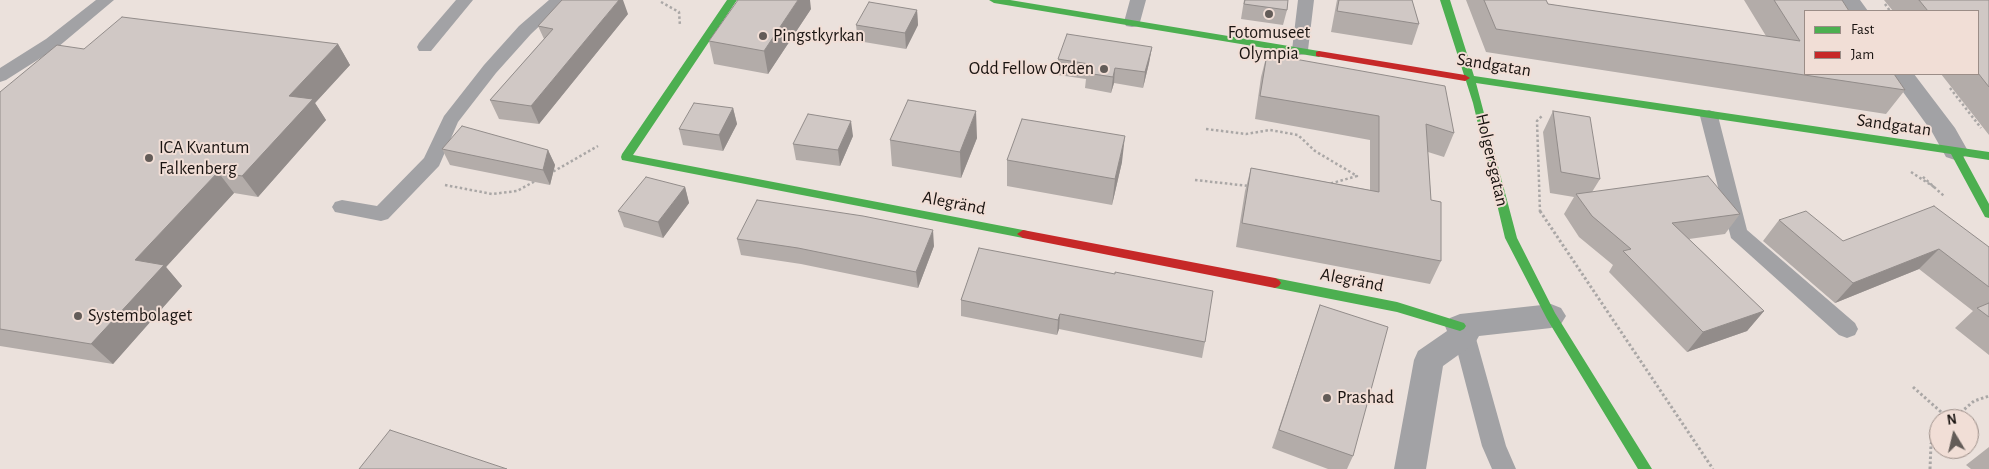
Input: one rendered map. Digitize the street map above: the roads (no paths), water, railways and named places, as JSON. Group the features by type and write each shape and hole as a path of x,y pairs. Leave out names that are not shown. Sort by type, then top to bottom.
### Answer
{"street":[{"name":"Alegränd","path":"732,0 626,157 1397,307 1462,330"},
{"name":"Sandgatan","path":"994,0 1470,79 1709,116 1989,156"},
{"name":"Holgersgatan","path":"1445,0 1478,103 1510,238 1551,316 1645,469"},
{"path":"1848,0 1856,10"},
{"path":"1903,75 1942,128 1989,214"},
{"path":"1410,469 1429,360 1462,330 1551,316"}],"lane":[{"path":"0,76 52,43 106,0"},
{"path":"425,47 465,0"},
{"path":"342,206 381,214 432,161 450,120 485,76 525,30 559,0"},
{"path":"1132,22 1138,0"},
{"path":"1300,50 1306,0"},
{"path":"1709,116 1738,233 1847,329"},
{"path":"1462,330 1494,446 1504,469"}],"place":[{"name":"Fotomuseet Olympia","path":"1269,14"},
{"name":"Pingstkyrkan","path":"763,36"},
{"name":"Odd Fellow Orden","path":"1104,69"},
{"name":"ICA Kvantum Falkenberg","path":"149,158"},
{"name":"Systembolaget","path":"78,316"},
{"name":"Prashad","path":"1327,398"}]}
